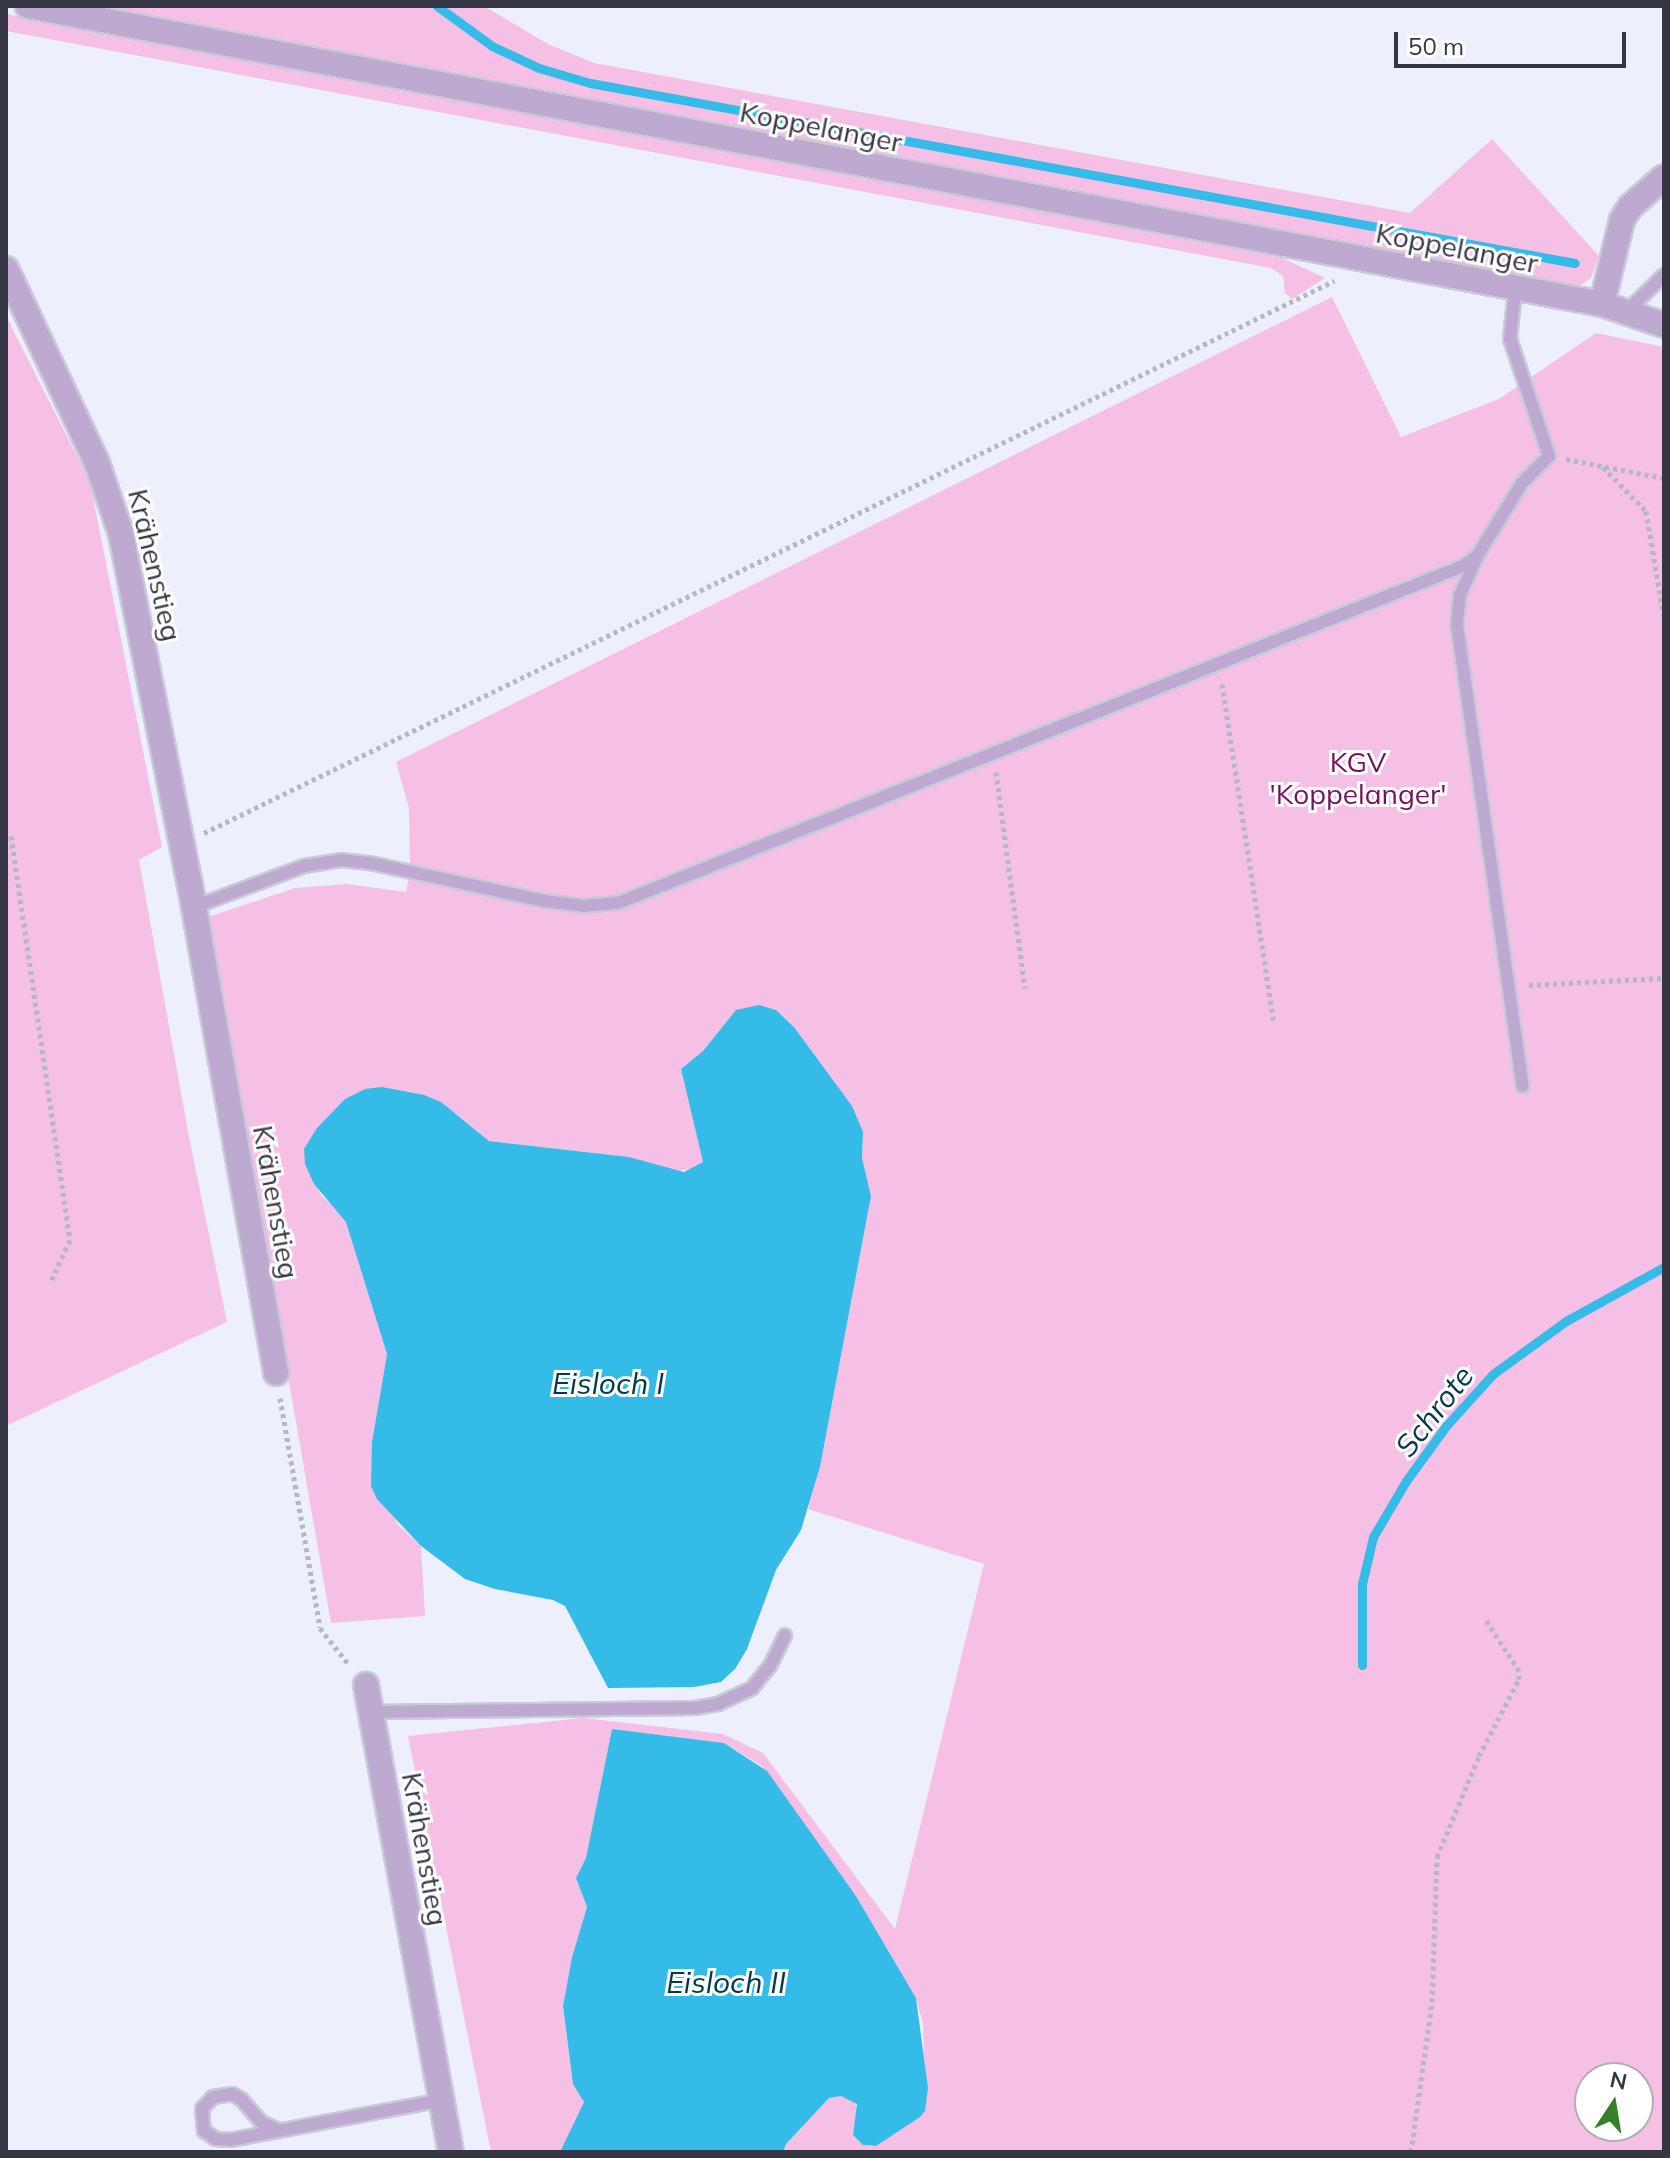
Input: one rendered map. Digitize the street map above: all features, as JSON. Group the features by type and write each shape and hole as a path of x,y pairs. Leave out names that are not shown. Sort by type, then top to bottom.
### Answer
{"street":[{"name":"Koppelanger","path":"28,6 1371,263 1602,304 1628,310 1664,325"},
{"path":"1602,304 1622,220 1630,207 1664,177"},
{"name":"Krähenstieg","path":"6,269 87,440 113,506 138,614 194,907 276,1373"},
{"name":"Krähenstieg","path":"366,1685 451,2152"}],"lane":[{"path":"1628,310 1664,275"},
{"path":"1515,290 1510,339 1549,456 1522,483 1477,556 1460,595 1457,625 1523,1086"},
{"path":"194,907 304,866 340,860 370,863 544,901 606,905 994,756 1463,566 1477,556"},
{"path":"370,1712 695,1708 718,1704 752,1688 770,1666 785,1635"},
{"path":"278,2130 261,2122 241,2099 232,2094 213,2097 202,2109 202,2128 216,2139 230,2140 441,2100"}],"path":[{"path":"180,844 1371,263"},
{"path":"1549,456 1664,478"},
{"path":"1603,467 1631,492 1646,511 1664,618"},
{"path":"1219,663 1274,1022"},
{"path":"994,756 1025,988"},
{"path":"11,836 70,1240 51,1281"},
{"path":"1509,987 1664,978"},
{"path":"276,1373 320,1628 366,1685"},
{"path":"1411,2152 1432,2002 1437,1857 1479,1756 1519,1679 1519,1671 1484,1617"}],"green space":[{"path":"102,6 484,6 548,44 594,63 1410,213 1492,139 1599,256 1591,278 1575,289 120,16"},
{"path":"6,14 1282,258 1325,278 1292,299 1285,293 1283,276 1271,268 6,31"},
{"name":"KGV 'Koppelanger'","path":"1332,297 1401,437 1499,399 1596,333 1664,347 1664,2152 783,2152 786,2144 829,2098 841,2096 854,2100 857,2110 853,2135 867,2146 876,2146 926,2106 923,2024 916,1998 856,1896 762,1766 724,1743 612,1729 586,1858 576,1878 587,1907 572,1957 563,2006 573,2084 582,2095 584,2105 560,2152 491,2152 408,1736 583,1718 723,1734 763,1753 895,1929 984,1564 808,1509 820,1467 871,1196 862,1158 863,1144 852,1106 794,1027 781,1014 733,1014 703,1051 681,1069 703,1162 695,1168 673,1172 629,1157 489,1141 455,1113 305,1164 321,1195 345,1217 387,1354 372,1442 397,1524 421,1546 425,1616 331,1623 208,917 295,888 347,884 406,892 410,872 409,808 396,762"},
{"path":"6,316 90,482 162,847 139,860 189,1137 227,1322 6,1426"}],"water":[{"name":"Eisloch I","path":"759,1005 776,1010 794,1027 852,1106 863,1132 862,1158 871,1196 820,1467 801,1530 776,1570 747,1649 735,1669 721,1682 694,1687 608,1688 565,1606 553,1600 495,1589 465,1579 421,1546 377,1499 371,1486 372,1442 387,1354 346,1222 314,1184 305,1164 304,1149 317,1128 345,1099 365,1089 382,1087 424,1095 441,1102 489,1141 629,1157 684,1172 703,1162 681,1069 703,1051 736,1010"},
{"name":"Eisloch II","path":"612,1729 724,1743 767,1771 856,1896 916,1998 928,2088 925,2111 920,2117 876,2146 863,2145 853,2135 857,2104 841,2096 829,2098 786,2144 783,2152 560,2152 584,2102 573,2084 563,2006 572,1957 587,1907 576,1878 586,1858"}],"waterway":[{"path":"437,6 492,46 539,68 590,83 1575,263"},
{"name":"Schrote","path":"1362,1665 1362,1584 1373,1537 1406,1481 1446,1426 1493,1374 1566,1321 1664,1267"}]}
